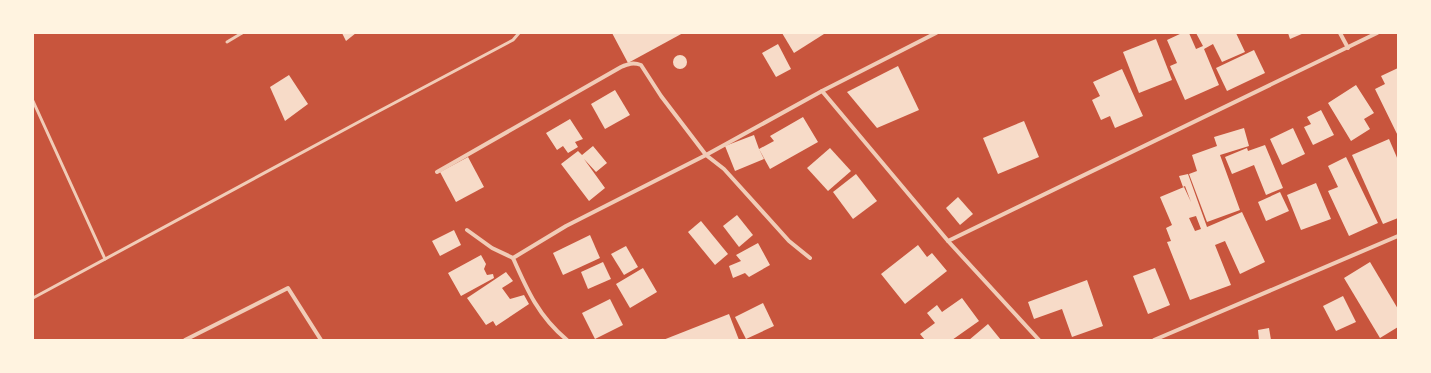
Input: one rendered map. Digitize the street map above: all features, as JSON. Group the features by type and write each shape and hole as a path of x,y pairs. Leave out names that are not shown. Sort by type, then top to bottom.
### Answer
{"street":[{"path":"513,258 566,226 706,155 822,91 936,33"},
{"path":"1340,33 1348,48"},
{"path":"948,241 1377,33"},
{"path":"437,172 621,67 631,63 641,65 661,96 706,155 724,169 789,241 810,258"},
{"path":"822,91 948,241 1038,340"},
{"path":"467,230 492,248 513,258 535,304 558,333 567,340"},
{"path":"1154,340 1398,236"},
{"path":"185,340 288,288 321,340"}],"lane":[{"path":"227,42 242,33"},
{"path":"33,298 513,40 519,33"},
{"path":"33,101 105,259"}],"building":[{"path":"342,33 356,33 346,41"},
{"path":"612,33 683,33 628,63"},
{"path":"782,33 824,33 824,34 794,53"},
{"path":"1182,33 1189,33 1196,49 1203,46 1196,33 1236,33 1245,52 1222,62 1213,44 1204,49 1219,85 1185,100 1170,66 1177,63 1167,40"},
{"path":"1288,33 1304,33 1290,39"},
{"path":"1156,39 1172,80 1139,93 1123,52"},
{"path":"778,44 791,69 776,77 762,53"},
{"path":"1254,50 1265,73 1227,91 1216,68"},
{"path":"680,55 685,57 687,62 685,67 680,69 675,67 673,62 675,57"},
{"path":"898,66 919,110 877,128 847,92"},
{"path":"1398,68 1398,136 1375,89 1385,84 1381,76"},
{"path":"1122,69 1143,116 1115,128 1110,116 1101,120 1092,100 1100,96 1093,82"},
{"path":"289,75 308,104 285,121 270,87"},
{"path":"1356,85 1374,113 1364,119 1370,129 1351,141 1328,103"},
{"path":"615,90 630,115 605,129 591,104"},
{"path":"1321,110 1334,135 1313,145 1304,127 1311,124 1307,117"},
{"path":"803,117 818,142 770,169 759,149 774,141 770,136"},
{"path":"570,119 583,139 575,142 578,147 568,153 563,146 557,150 546,133"},
{"path":"1024,121 1039,157 998,174 983,138"},
{"path":"1244,128 1249,146 1220,155 1240,210 1207,222 1189,174 1197,171 1192,155 1217,146 1214,137"},
{"path":"1293,128 1305,154 1282,165 1270,139"},
{"path":"754,135 764,159 735,171 725,146"},
{"path":"1389,139 1398,160 1398,218 1383,224 1352,155"},
{"path":"1265,145 1283,188 1266,195 1254,165 1232,174 1225,157 1247,148 1248,151"},
{"path":"593,146 607,163 596,172 584,159 605,188 589,201 561,164 578,151 582,155"},
{"path":"830,148 851,171 828,191 807,168"},
{"path":"468,157 484,187 456,202 440,172"},
{"path":"1346,157 1378,223 1349,236 1328,191 1338,187 1328,166"},
{"path":"856,174 877,201 853,219 833,192"},
{"path":"1188,174 1207,227 1242,212 1265,262 1240,274 1225,241 1215,245 1231,285 1190,300 1167,242 1171,241 1166,228 1172,225 1160,197 1184,187 1191,202 1185,186 1183,187 1179,176","holes":["1196,216 1201,229 1195,231 1189,218"]},
{"path":"1316,183 1331,219 1301,230 1287,195"},
{"path":"1280,192 1289,211 1266,221 1258,202"},
{"path":"958,197 973,214 960,225 946,208"},
{"path":"737,215 753,235 739,247 723,226"},
{"path":"701,221 728,254 715,265 688,232"},
{"path":"454,230 461,245 440,256 432,241"},
{"path":"590,235 600,258 563,275 553,253"},
{"path":"758,243 770,265 749,277 745,273 733,278 729,266 741,261 736,255"},
{"path":"918,245 927,257 932,253 947,271 905,304 881,274"},
{"path":"626,246 638,267 624,275 611,254"},
{"path":"481,255 486,264 484,269 487,275 493,274 494,278 461,296 448,273"},
{"path":"603,262 611,279 588,289 581,272"},
{"path":"1370,262 1398,309 1398,327 1380,338 1344,278"},
{"path":"643,268 657,292 630,308 616,284"},
{"path":"1155,268 1170,305 1148,314 1133,276"},
{"path":"506,272 513,281 502,288 510,299 524,295 529,304 496,326 493,321 486,325 467,298"},
{"path":"1087,280 1103,326 1072,337 1062,309 1034,319 1028,302"},
{"path":"1343,296 1356,322 1336,331 1323,306"},
{"path":"962,298 979,321 952,340 925,340 920,334 935,323 927,313 937,305 942,312"},
{"path":"610,299 623,325 595,339 582,313"},
{"path":"763,303 774,326 746,339 735,317"},
{"path":"729,314 739,340 663,340"},
{"path":"988,324 1001,340 969,340"},
{"path":"1269,328 1271,340 1259,340 1258,330"}]}
